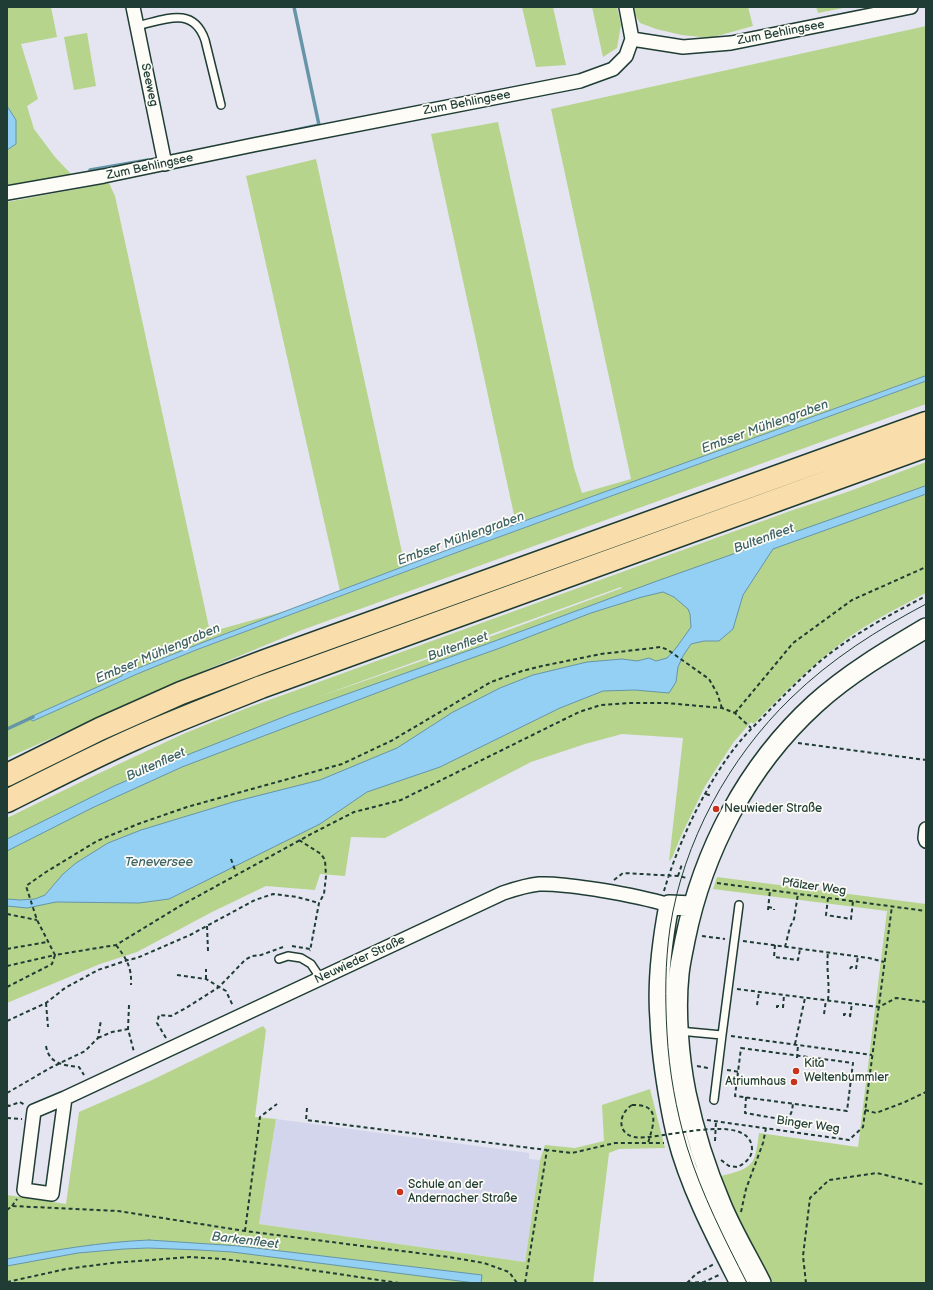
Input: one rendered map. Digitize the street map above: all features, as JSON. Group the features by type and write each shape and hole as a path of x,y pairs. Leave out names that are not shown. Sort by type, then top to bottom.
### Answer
{"highway":[{"path":"7,775 100,729 181,693 258,663 926,422"},
{"path":"7,801 133,739 261,687 926,446"}],"street":[{"name":"Seeweg","path":"133,7 165,164"},
{"path":"626,7 632,39"},
{"name":"Zum Behlingsee","path":"7,192 104,176 253,145 580,82 613,69 626,56 632,39 683,47 731,43 911,7"},
{"path":"761,1283 721,1205 712,1153 692,1117 686,1093 677,1009 679,974 693,906 700,882 722,827 754,773 779,741 814,704 850,676 926,628"},
{"path":"926,828 926,841"},
{"name":"Neuwieder Straße","path":"34,1111 138,1065 448,918 521,887 566,885 648,898 669,905"},
{"path":"693,906 669,905 660,977 660,1018 664,1071 679,1143 699,1197 731,1265"},
{"path":"34,1111 24,1190 52,1194 65,1098"}],"lane":[{"path":"137,26 178,17 186,17 198,26 205,40 221,104"},
{"path":"714,1100 739,905"},
{"path":"278,959 288,956 301,958 311,964 321,979"},
{"path":"679,1031 722,1034"}],"path":[{"path":"735,713 794,643 852,600 926,567"},
{"path":"668,875 706,794 736,746 751,728 782,696 819,662 846,642 896,611 926,596"},
{"path":"55,955 37,920 26,886 46,872 97,841 187,806 342,764 390,742 491,682 522,671 601,654 661,647 686,662 709,679 717,693 722,708"},
{"path":"7,966 55,955 116,945 180,906 354,812 401,800 579,712 601,704 628,702 666,703 722,708 735,713 751,728"},
{"path":"779,741 926,760"},
{"path":"706,794 712,796"},
{"path":"300,840 321,854 325,860 326,876 324,894 319,903 309,953 311,964"},
{"path":"231,859 235,870"},
{"path":"678,876 682,864"},
{"name":"Pfälzer Weg","path":"600,890 623,873 668,875 700,882 926,911"},
{"path":"770,890 768,908 774,908 774,910"},
{"path":"7,1021 46,1003 65,988 98,970 137,958 190,935 255,900 273,894 297,897 319,903"},
{"path":"785,947 790,927 794,919 798,894"},
{"path":"828,898 826,916 850,919 853,901"},
{"name":"Binger Weg","path":"692,1117 849,1140 863,1127 892,906"},
{"path":"7,914 37,920"},
{"path":"207,926 208,951"},
{"path":"687,934 858,956 884,962"},
{"path":"7,948 47,942"},
{"path":"116,945 128,960 131,985"},
{"path":"775,945 774,958 798,960 800,949"},
{"path":"171,1049 157,1023 159,1014 170,1016 186,1008 219,987 245,960 252,956 261,955 281,947 295,946 310,949"},
{"path":"824,1014 829,992 827,965 828,952"},
{"path":"7,987 52,964 55,955"},
{"path":"850,969 851,967 856,968 858,956"},
{"path":"206,969 206,979"},
{"path":"177,975 206,979 226,991 238,1018"},
{"path":"728,988 879,1007 896,998 926,1002"},
{"path":"757,1005 759,992"},
{"path":"777,1008 777,1006 783,1007 784,995"},
{"path":"797,1057 797,1045 805,998"},
{"path":"46,1003 48,1027"},
{"path":"844,1016 844,1014 850,1016 852,1004"},
{"path":"128,1005 128,1029 138,1065"},
{"path":"98,1038 101,1020"},
{"path":"7,1093 85,1051 98,1038 112,1032 128,1029"},
{"path":"722,1034 872,1055"},
{"path":"46,1046 47,1052 53,1060 59,1064 78,1068 91,1086"},
{"path":"741,1048 797,1057 853,1063 847,1111 735,1096 741,1048"},
{"path":"865,1110 876,1113 926,1092"},
{"path":"746,1097 745,1113 780,1119 789,1117 792,1113 793,1104"},
{"path":"7,1105 9,1106 20,1102 34,1111"},
{"path":"245,1231 260,1116 277,1104"},
{"path":"648,1143 652,1130 654,1118 652,1111 647,1107 632,1105 626,1109 622,1115 621,1123 623,1130 628,1134 634,1137 650,1137 701,1130 733,1130 746,1135 751,1143 752,1149 750,1157 745,1163 738,1166 729,1166 712,1153 716,1121"},
{"path":"307,1108 306,1120 572,1153 614,1143 679,1143"},
{"path":"734,1230 739,1220 746,1189 763,1143 766,1128"},
{"path":"525,1283 547,1150"},
{"path":"806,1283 804,1256 810,1198 829,1180 877,1173 926,1185"},
{"path":"7,1210 12,1206 118,1211 245,1231 484,1262 509,1272 517,1283"},
{"path":"7,1282 66,1269 112,1263 190,1257 284,1266 399,1283"},
{"path":"688,1283 696,1274 731,1265"},
{"path":"688,1283 704,1282 731,1265"}],"shaded area":[{"name":"Schule an der Andernacher Straße","path":"276,1119 529,1153 529,1159 540,1160 525,1262 259,1224"}],"green space":[{"path":"7,7 51,7 57,37 21,44 38,99 27,106 34,129 55,157 71,174 7,186 7,150 16,144 16,120 7,106"},
{"path":"522,7 553,7 566,65 536,67"},
{"path":"592,7 617,7 621,25 617,48 603,57"},
{"path":"630,7 748,7 753,26 710,38 682,35 656,29 640,23"},
{"path":"816,7 848,7 818,13"},
{"path":"926,26 926,376 516,524 431,134 498,122 574,468 582,493 631,479 551,109"},
{"path":"87,33 96,86 74,90 64,37"},
{"path":"316,159 405,566 340,591 246,176"},
{"path":"109,183 115,196 210,632 296,608 123,674 122,676 29,718 33,721 137,674 196,650 458,552 926,381 926,404 302,630 208,669 7,758 7,202"},
{"path":"926,462 926,593 874,621 844,641 797,681 754,724 751,722 733,743 705,786 672,858 669,861 683,738 622,734 585,744 531,762 385,838 351,837 345,876 320,874 315,890 266,886 212,912 137,952 100,964 7,1003 7,818 183,734 247,708 793,510 850,491","holes":["621,587 622,588 462,647 315,698"]},
{"path":"717,877 926,904 926,1283 770,1283 730,1201 721,1176 740,1170 751,1164 756,1152 759,1133 858,1147 887,911 713,889"},
{"path":"263,1026 266,1030 255,1117 276,1119 259,1224 525,1262 540,1160 545,1145 575,1148 604,1141 602,1105 650,1089 665,1148 619,1149 609,1153 593,1283 7,1283 7,1195 66,1204 79,1112 150,1081"}],"water":[{"path":"7,106 16,120 16,144 7,150"},
{"path":"926,376 926,381 458,552 196,650 137,674 33,721 28,718 122,676 123,674 209,640 516,524"},
{"name":"Teneversee","path":"926,486 926,494 773,549 743,595 733,629 719,641 704,641 691,644 678,667 676,682 669,693 635,690 603,691 560,708 440,767 367,792 320,824 169,899 139,903 56,902 27,908 7,906 7,899 35,899 45,895 63,874 76,863 108,843 141,830 233,802 320,780 397,748 453,712 500,688 533,675 587,662 622,659 637,661 649,658 656,661 667,658 691,627 690,614 688,609 674,597 663,592 591,613 182,767 92,808 7,851 7,839 114,786 182,757 291,714 657,581"},
{"path":"149,1240 239,1246 482,1275 481,1283 475,1283 232,1252 148,1248 78,1253 7,1266 7,1259 95,1245"}],"waterway":[{"path":"282,133 319,125 294,7"},
{"path":"90,170 148,160"},
{"name":"Embser Mühlengraben","path":"7,729 33,717"}],"tram line":[{"path":"747,1283 699,1182 687,1147 676,1105 669,1062 666,1007 668,941 676,896 686,864 712,803 729,774 748,747 769,722 806,684 838,658 872,635 926,604"}],"place":[{"name":"Neuwieder Straße","path":"716,809"},
{"name":"Kita Weltenbummler","path":"796,1071"},
{"name":"Atriumhaus","path":"794,1082"},
{"name":"Schule an der Andernacher Straße","path":"400,1192"}],"water label":[{"name":"Bultenfleet","path":"764,539"},
{"name":"Bultenfleet","path":"458,647"},
{"name":"Bultenfleet","path":"156,765"},
{"name":"Barkenfleet","path":"245,1241"}]}
